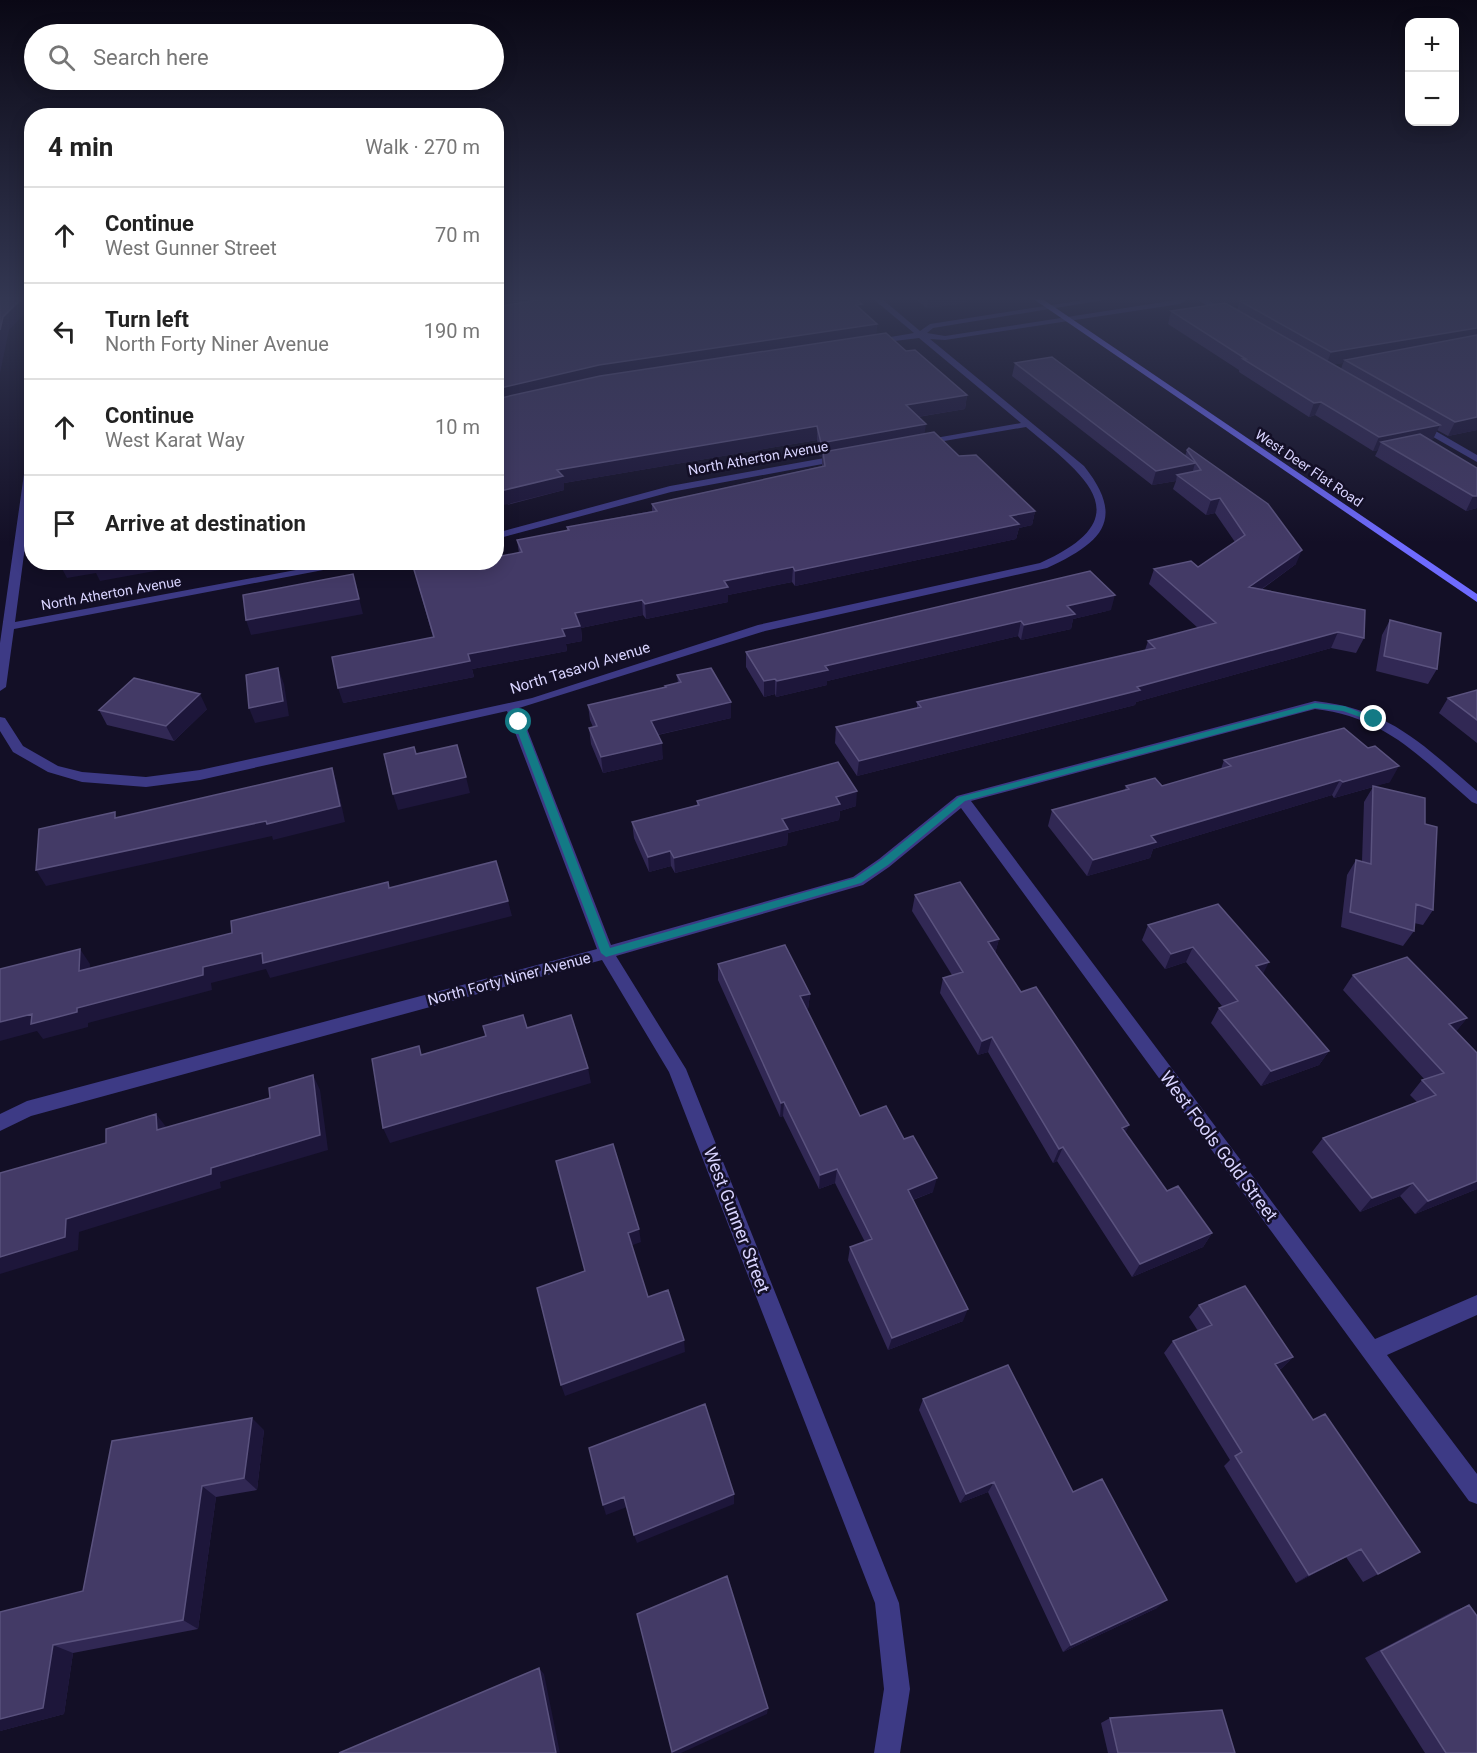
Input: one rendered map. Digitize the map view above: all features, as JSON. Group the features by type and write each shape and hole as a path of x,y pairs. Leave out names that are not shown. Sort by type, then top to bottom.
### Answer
{"main road":[{"name":"West Deer Flat Road","path":"1157,380 1477,599"}],"street":[{"path":"974,380 1028,424"},
{"path":"1406,418 1477,459"},
{"path":"914,445 1028,424"},
{"name":"North Tasavol Avenue","path":"0,721 18,748 53,769 82,777 146,782 200,775 546,698 762,628 1043,566 1080,548 1100,525 1103,503 1094,482 1081,468 1028,424"},
{"name":"North Atherton Avenue","path":"504,534 670,489 856,456"},
{"path":"0,687 24,521"},
{"name":"North Atherton Avenue","path":"8,627 317,570"},
{"name":"North Forty Niner Avenue","path":"0,1123 27,1109 606,953 858,881 884,863 962,799 1292,710 1315,705 1344,708 1374,719 1398,733 1477,799"},
{"name":"West Gunner Street","path":"512,706 606,953 677,1069 887,1603 897,1689 887,1753"},
{"name":"West Fools Gold Street","path":"962,799 1477,1493"},
{"path":"1372,1352 1477,1305"}],"building":[{"path":"504,380 535,380 504,387"},
{"path":"583,380 949,380 967,395 906,405 926,424 821,443 817,426 557,470 563,476 504,490 504,397"},
{"path":"1037,380 1083,380 1195,463 1156,471"},
{"path":"1277,380 1360,380 1440,425 1379,437 1321,402 1314,403"},
{"path":"1380,380 1477,380 1477,417 1455,422"},
{"path":"934,432 959,456 976,455 1035,511 1010,516 1019,524 795,571 793,567 724,581 728,587 645,604 642,600 575,613 580,626 562,629 565,636 468,654 470,661 338,688 332,657 434,637 414,570 504,570 504,555 522,552 517,540 569,530 567,527 657,511 652,504 825,466 823,452"},
{"path":"1420,434 1477,468 1477,496 1473,496 1381,442"},
{"path":"1189,448 1268,504 1302,550 1249,587 1365,610 1364,638 1338,632 1137,687 1140,690 859,761 836,727 921,707 917,702 1155,648 1148,641 1216,623 1154,569 1191,561 1198,567 1245,535 1220,498 1211,500 1177,475 1201,470 1187,450"},
{"path":"1090,571 1115,595 1067,606 1075,614 1024,625 1021,621 825,666 828,670 777,681 775,679 764,681 746,652"},
{"path":"353,574 359,599 246,620 243,595"},
{"path":"1390,620 1441,633 1437,669 1384,656"},
{"path":"278,668 283,701 249,708 246,675"},
{"path":"711,668 731,702 651,721 662,743 601,757 589,728 597,726 588,705 666,687 681,682 677,675"},
{"path":"134,678 200,694 166,726 99,710"},
{"path":"1477,690 1477,720 1448,698"},
{"path":"1344,728 1368,748 1375,746 1399,766 1343,782 1340,780 1151,836 1156,842 1093,860 1052,810 1129,789 1126,786 1155,778 1162,786 1231,766 1224,760"},
{"path":"457,745 466,777 393,794 384,754 414,747 416,754"},
{"path":"838,762 857,791 836,797 840,804 782,819 788,829 674,858 670,851 648,857 632,822 699,805 697,801"},
{"path":"332,768 340,806 267,824 266,821 36,870 39,829 115,812 115,818"},
{"path":"1373,786 1425,798 1425,824 1437,827 1433,910 1416,904 1414,931 1350,912 1356,860 1371,864"},
{"path":"496,861 508,901 263,963 262,953 203,967 203,975 77,1008 77,1012 31,1024 32,1014 0,1022 0,969 80,949 79,971 232,933 231,921 388,882 389,888"},
{"path":"960,882 999,939 988,942 1021,992 1036,987 1129,1125 1122,1128 1167,1191 1178,1186 1212,1233 1140,1264 1063,1147 1059,1149 992,1037 982,1041 943,978 963,972 915,895"},
{"path":"1218,904 1269,962 1256,966 1329,1051 1271,1071 1219,1008 1238,1001 1193,947 1171,954 1148,925"},
{"path":"785,945 810,994 800,996 860,1116 886,1106 904,1139 913,1136 937,1178 908,1190 968,1309 892,1338 850,1247 872,1239 837,1169 820,1175 784,1102 781,1103 718,964"},
{"path":"1407,957 1467,1018 1449,1024 1477,1053 1477,1181 1428,1201 1413,1183 1372,1198 1323,1138 1436,1095 1422,1080 1444,1073 1353,975"},
{"path":"523,1015 527,1028 571,1015 588,1068 383,1128 372,1059 419,1046 421,1055 486,1036 483,1026"},
{"path":"313,1075 320,1135 211,1168 211,1174 66,1219 65,1237 0,1257 0,1173 106,1143 106,1129 156,1114 157,1130 270,1098 269,1088"},
{"path":"613,1144 639,1229 628,1233 648,1297 668,1290 684,1340 561,1385 537,1288 585,1271 556,1161"},
{"path":"1245,1286 1293,1357 1275,1364 1313,1420 1325,1414 1420,1552 1378,1574 1361,1549 1309,1575 1235,1456 1242,1452 1173,1341 1212,1325 1199,1305"},
{"path":"1008,1365 1073,1492 1102,1479 1167,1600 1071,1645 994,1482 966,1494 923,1399"},
{"path":"705,1404 734,1494 634,1535 624,1497 603,1505 589,1448"},
{"path":"252,1418 244,1478 202,1486 183,1620 53,1645 43,1708 0,1719 0,1612 83,1591 112,1441"},
{"path":"727,1576 768,1708 672,1752 637,1614"},
{"path":"1469,1605 1477,1616 1477,1753 1446,1753 1381,1651"},
{"path":"539,1668 556,1753 339,1753"},
{"path":"1222,1710 1235,1753 1118,1753 1110,1718"}],"route":[{"path":"519,722 606,953 858,881 884,863 962,799 1315,705 1344,708 1374,719"}]}
